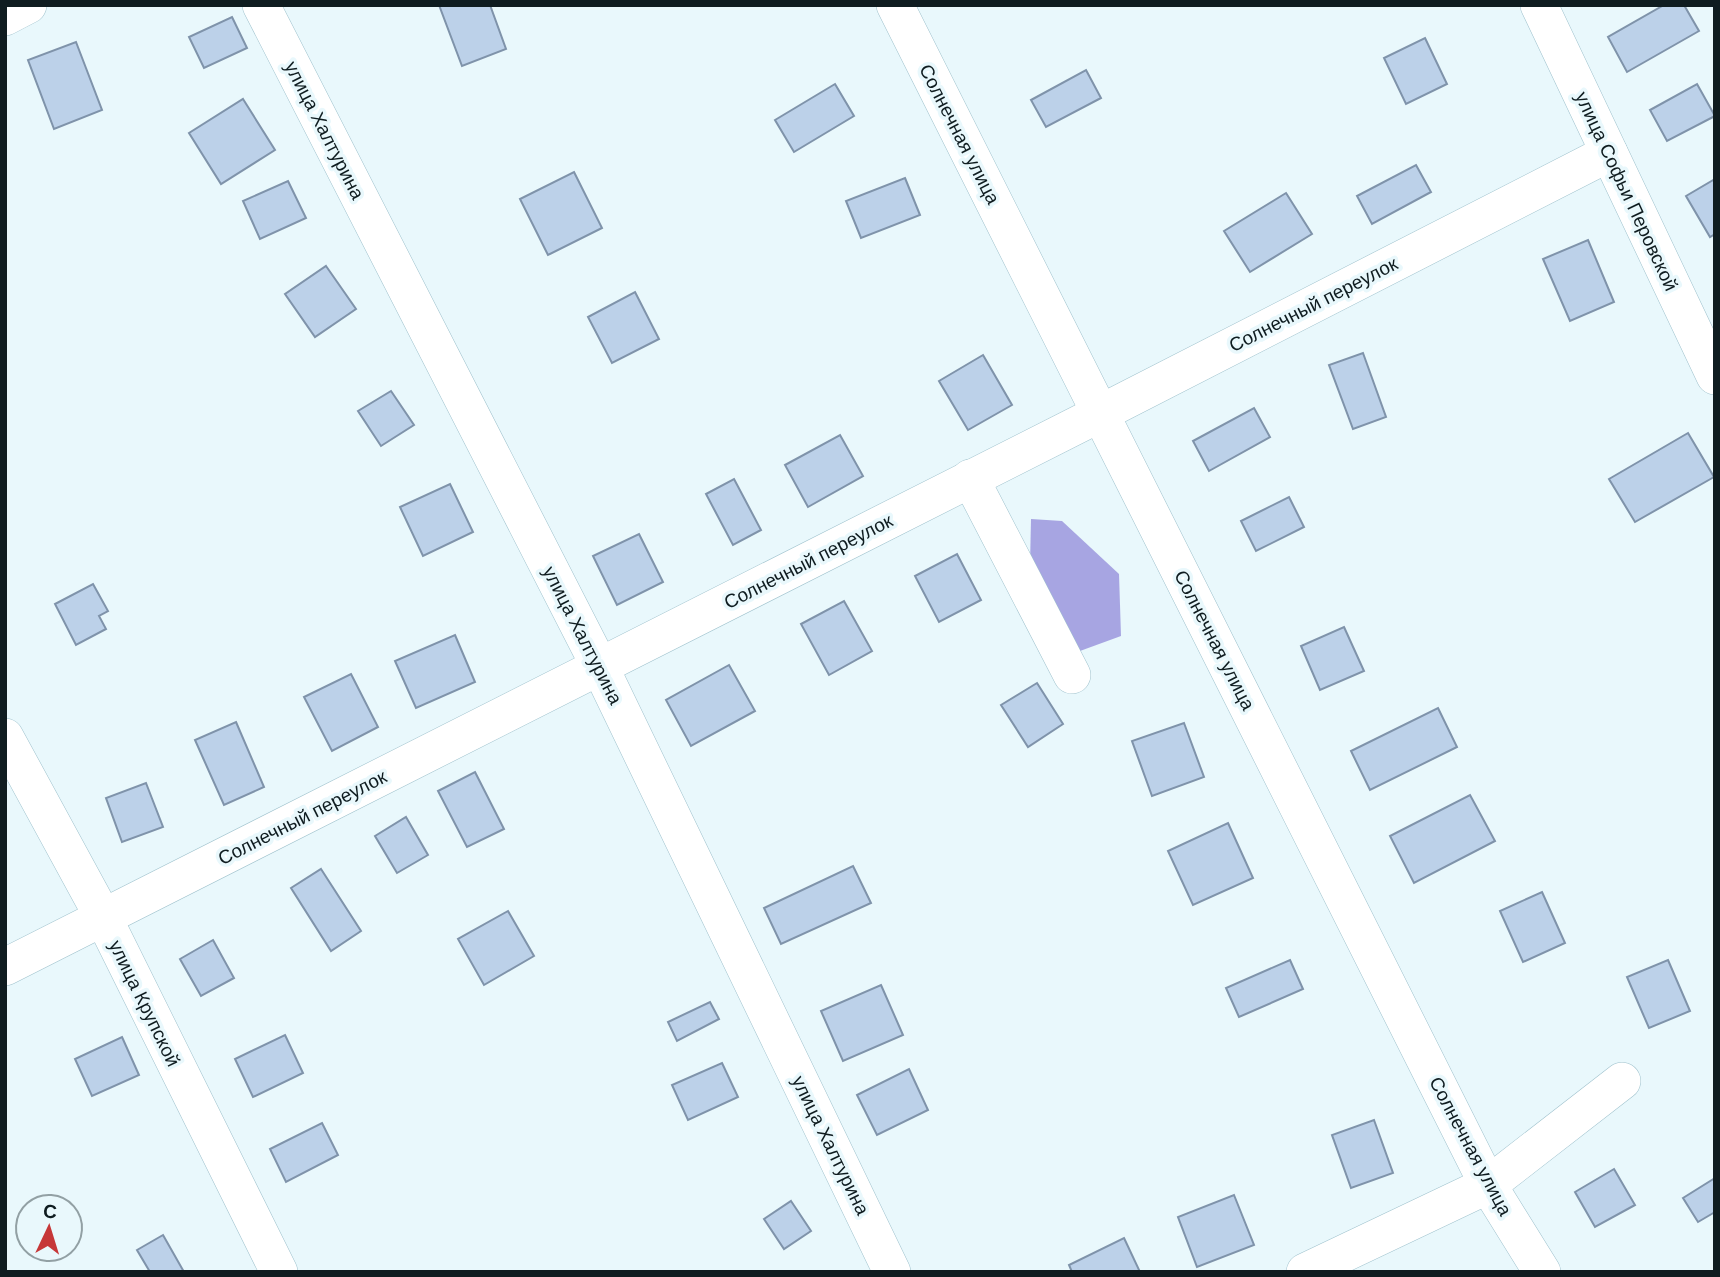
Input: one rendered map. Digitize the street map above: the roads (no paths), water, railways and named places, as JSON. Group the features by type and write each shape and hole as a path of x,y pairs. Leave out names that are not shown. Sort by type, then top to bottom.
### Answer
{"street":[{"path":"5,17 28,5"},
{"name":"улица Халтурина","path":"261,5 600,667 892,1272"},
{"name":"Солнечная улица","path":"895,5 1488,1185 1542,1272"},
{"name":"улица Софьи Перовской","path":"1539,5 1715,376"},
{"name":"Солнечный переулок","path":"5,967 1609,153"},
{"path":"970,478 1072,675"},
{"name":"улица Крупской","path":"5,737 103,917 279,1272"},
{"path":"1305,1272 1488,1185 1622,1081"}],"water":[{"path":"1031,519 1062,521 1119,574 1121,636 1080,651 1030,565"}]}
